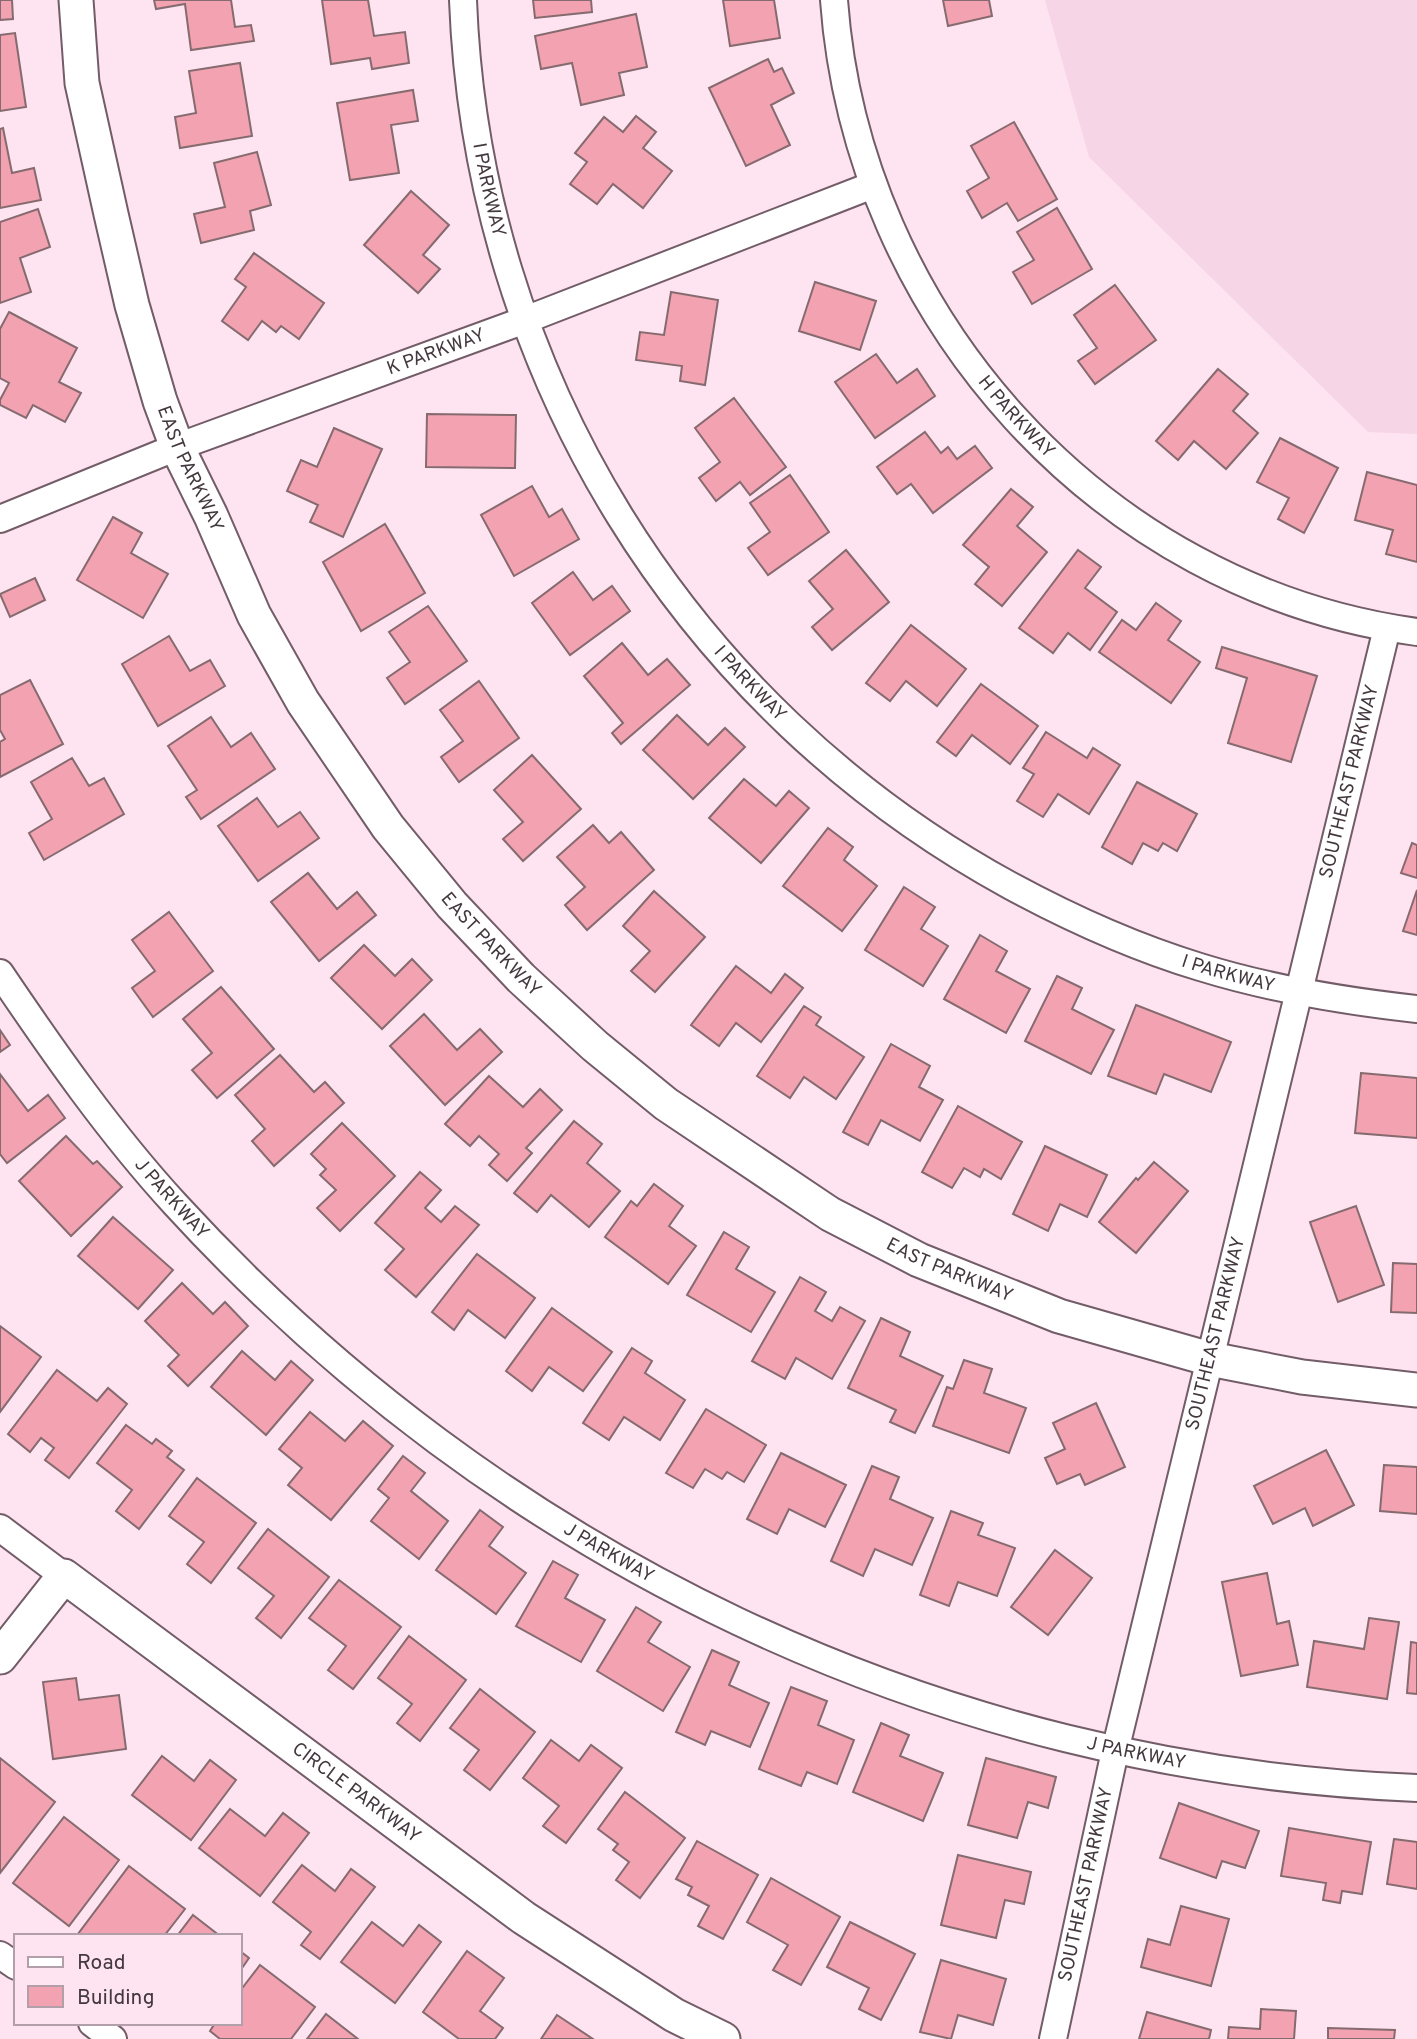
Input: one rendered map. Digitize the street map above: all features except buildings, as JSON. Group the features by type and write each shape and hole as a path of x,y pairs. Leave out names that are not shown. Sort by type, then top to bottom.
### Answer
{"street":[{"name":"EAST PARKWAY","path":"76,0 82,83 108,201 136,317 160,401 177,447 211,516 254,615 303,702 359,786 452,905 521,978 595,1046 666,1104 830,1214 897,1249 965,1280 1059,1317 1210,1359 1302,1377 1417,1390"},
{"name":"I PARKWAY","path":"463,0 464,43 472,116 486,188 504,259 555,397 588,463 625,526 666,587 761,699 842,773 902,818 963,859 1060,912 1127,941 1196,966 1339,1000 1417,1009"},
{"name":"H PARKWAY","path":"834,0 836,37 849,108 873,185 902,255 937,318 964,358 1026,431 1079,481 1106,502 1197,560 1263,591 1331,614 1387,628 1417,632"},
{"name":"K PARKWAY","path":"0,519 177,447 525,320 873,185"},
{"name":"SOUTHEAST PARKWAY","path":"1053,2039 1115,1751 1387,628"},
{"name":"J PARKWAY","path":"0,973 59,1060 135,1157 175,1204 260,1293 365,1387 514,1497 589,1543 673,1591 784,1644 957,1709 1115,1751 1228,1771 1350,1786 1417,1788"},
{"name":"CIRCLE PARKWAY","path":"0,1528 524,1918 674,2015 723,2039"},
{"path":"0,1657 64,1576"},
{"path":"95,2025 113,2039"}],"shaded area":[{"path":"1045,0 1417,0 1417,434 1368,432 1089,157"}]}
